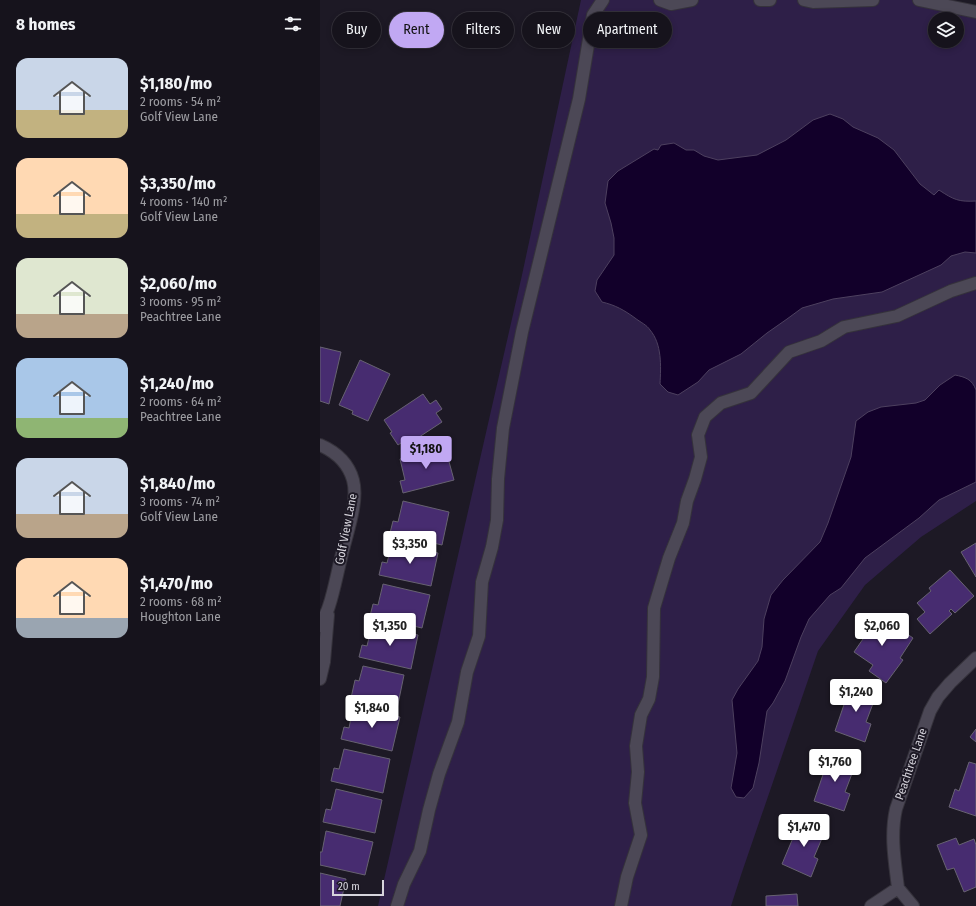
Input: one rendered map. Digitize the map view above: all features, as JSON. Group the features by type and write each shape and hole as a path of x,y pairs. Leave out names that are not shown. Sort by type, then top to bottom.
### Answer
{"street":[{"path":"397,906 404,884 420,851 439,774 458,722 467,672 479,636 482,582 492,548 496,520 503,428 526,317 579,99 593,15 603,0"},
{"path":"660,0 671,4 692,0"},
{"path":"760,0 770,0"},
{"path":"804,0 813,2 873,0"},
{"path":"919,0 976,12"},
{"path":"621,906 627,877 641,835 635,803 638,772 636,746 641,715 649,699 653,677 654,608 669,558 683,524 687,501 701,457 698,435 705,417 720,403 751,394 789,352 821,341 844,327 897,316 951,291 976,283"},
{"name":"Golf View Lane","path":"320,445 331,450 342,459 349,469 353,480 355,495 329,608 320,626"},
{"path":"320,679 324,662 329,608"},
{"name":"Peachtree Lane","path":"898,888 892,845 893,821 921,735 930,711 938,697 976,658"},
{"path":"871,906 898,888 913,906"}],"shaded area":[{"path":"581,0 919,0 976,12 976,501 921,537 865,585 818,651 731,906 378,906 522,275 571,48 575,48 575,28"},
{"path":"830,114 843,119 853,127 878,138 894,150 920,184 934,195 939,190 957,200 976,201 976,253 965,252 951,256 941,265 882,292 833,299 802,308 741,354 709,370 698,382 678,395 668,392 660,384 659,348 649,328 623,310 602,302 595,291 597,280 614,255 614,238 605,203 608,181 618,171 654,149 658,150 661,145 674,143 686,150 694,150 704,156 718,160 757,155 786,140 813,120"},
{"path":"955,375 968,379 976,390 976,482 939,500 919,518 865,558 841,588 830,595 809,619 785,681 767,711 759,763 753,788 744,798 736,797 731,788 737,753 732,700 758,661 762,647 764,619 771,595 783,580 820,542 851,457 856,421 868,412 881,407 916,403 925,400 940,385"}],"building":[{"path":"320,347 341,352 329,404 320,401"},
{"path":"360,360 390,374 368,421 352,414 353,411 339,405"},
{"path":"423,394 430,404 436,400 442,409 436,413 442,422 407,445 404,441 398,445 384,420"},
{"path":"445,447 454,480 403,493 400,481 405,480 400,459"},
{"path":"403,501 449,512 442,545 390,533 393,521 398,522"},
{"path":"392,543 438,553 431,586 379,575 382,562 387,563"},
{"path":"976,543 976,577 961,552"},
{"path":"950,570 974,596 955,613 951,609 949,611 952,614 930,634 917,619 925,612 917,603 931,591 929,588"},
{"path":"383,584 430,595 422,628 370,616 373,604 378,605"},
{"path":"879,614 913,638 900,658 903,660 886,683 869,671 873,665 854,652 863,639 855,633 864,621 872,626"},
{"path":"372,625 418,635 411,669 359,657 362,645 367,646"},
{"path":"363,666 404,675 397,709 351,698 355,680 359,681"},
{"path":"851,684 877,693 866,722 871,724 865,742 835,731"},
{"path":"353,707 400,717 392,751 341,739 344,727 349,728"},
{"path":"976,729 976,742 970,737"},
{"path":"344,749 390,759 383,793 331,781 334,768 339,769"},
{"path":"830,754 856,763 845,792 850,794 844,811 814,801"},
{"path":"969,762 976,764 976,816 949,807 955,789 959,791"},
{"path":"336,789 382,800 375,833 323,822 326,809 331,810"},
{"path":"801,819 826,829 814,857 818,859 811,877 782,864"},
{"path":"326,831 373,842 365,875 320,865 320,852 322,852"},
{"path":"956,838 959,845 974,839 976,845 976,887 964,892 954,868 947,870 937,845"},
{"path":"320,873 346,879 340,906 320,906"},
{"path":"797,894 798,906 766,906 766,896"}]}
